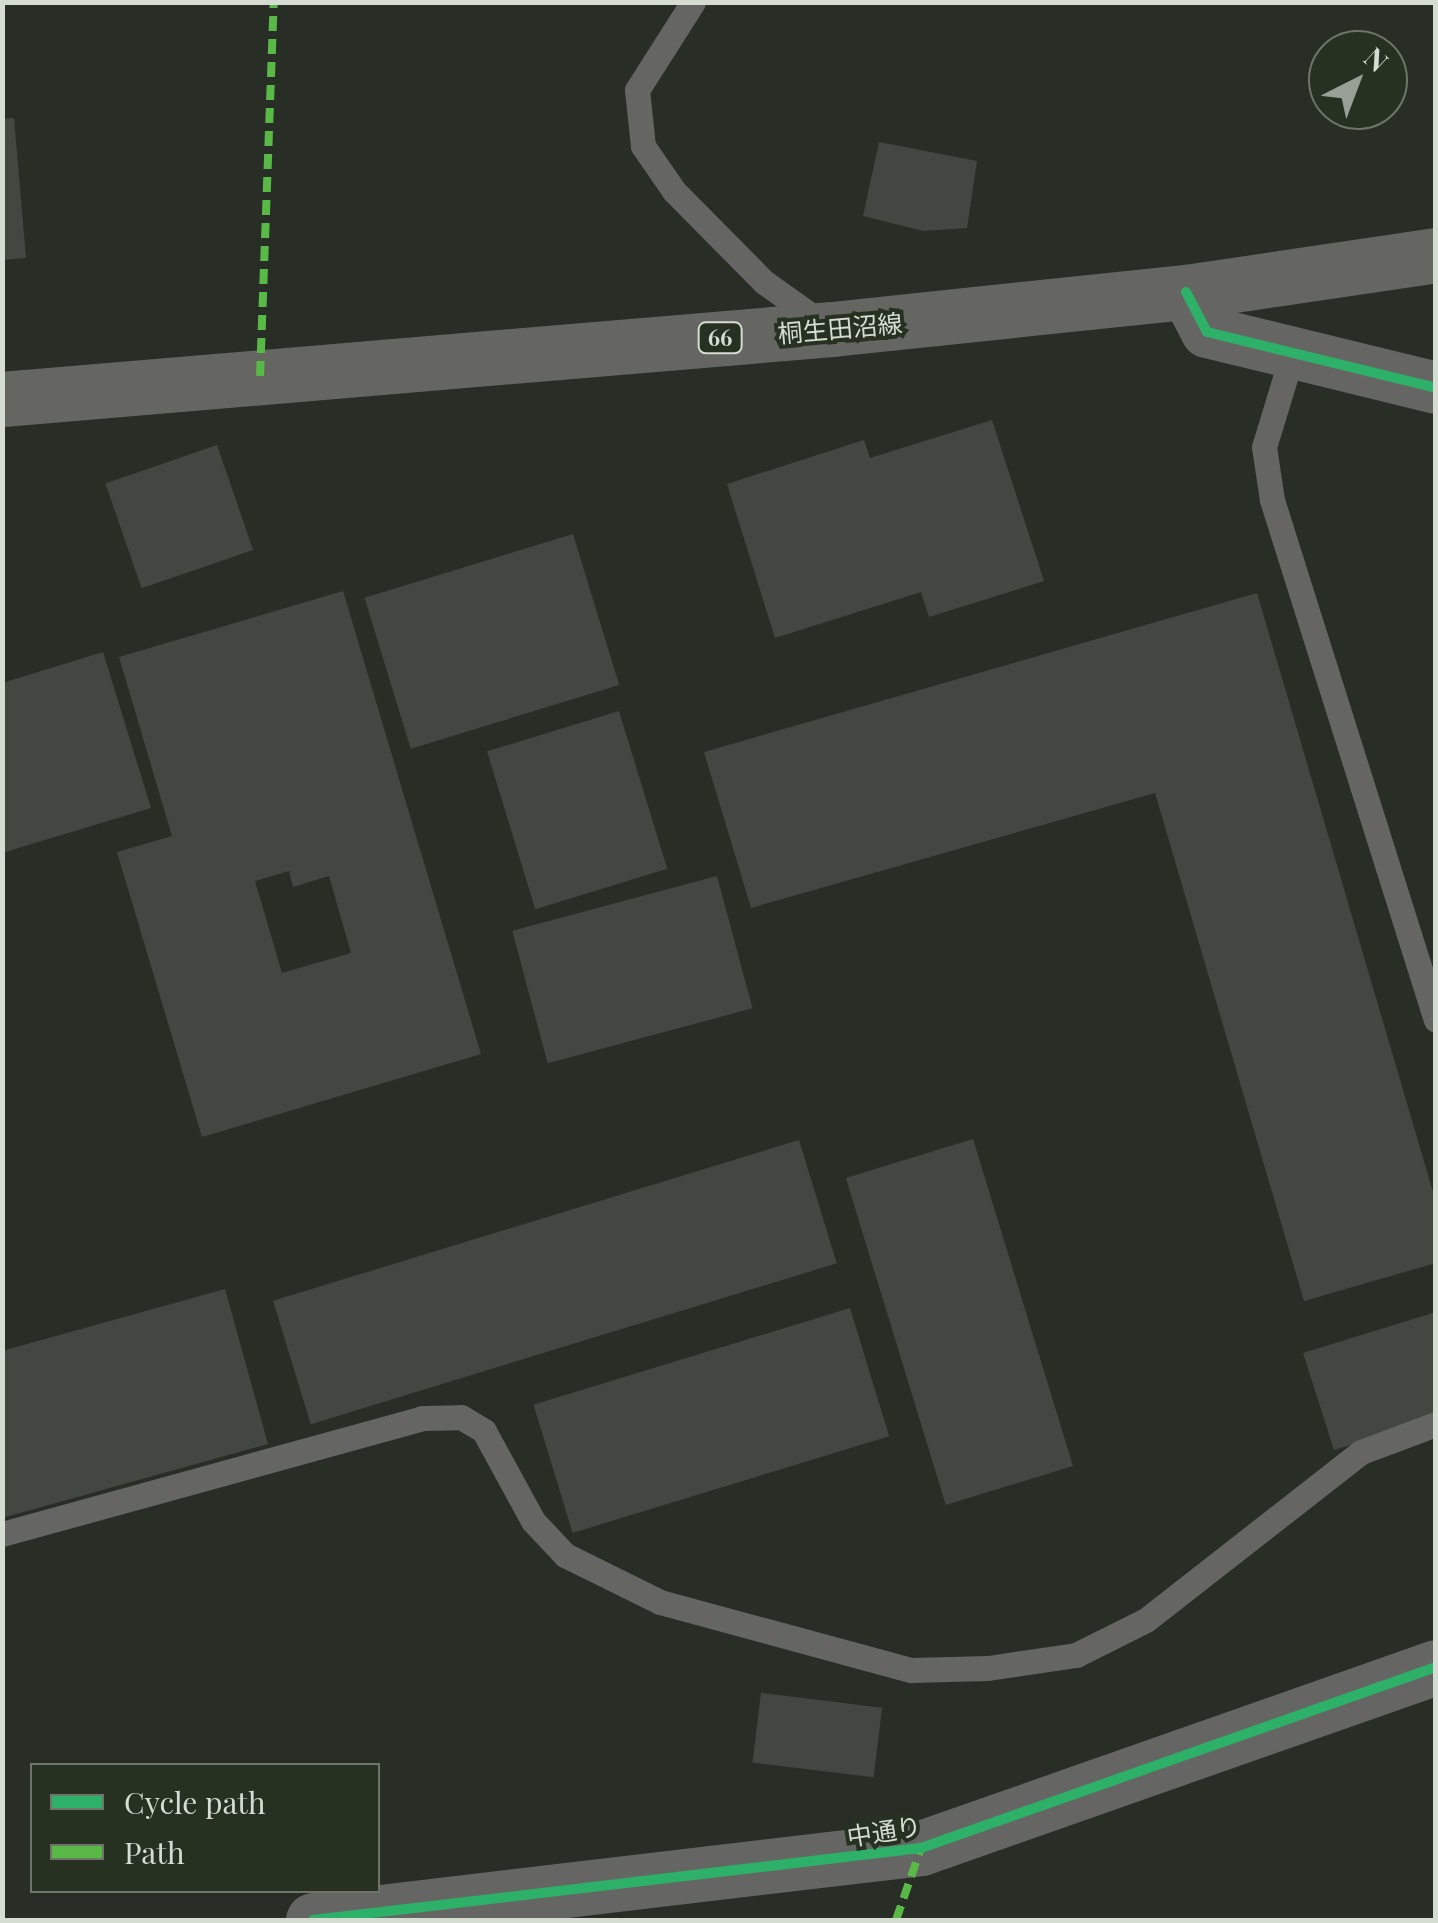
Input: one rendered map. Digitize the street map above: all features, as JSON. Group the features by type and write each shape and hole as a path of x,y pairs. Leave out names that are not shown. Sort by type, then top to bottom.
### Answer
{"main road":[{"name":"桐生田沼線","path":"2,399 832,329 1186,292 1436,255"}],"street":[{"path":"1186,292 1191,313 1207,332 1436,388"},
{"name":"中通り","path":"312,1920 921,1848 1436,1667"}],"lane":[{"path":"692,2 637,90 643,146 674,191 764,282 832,329"},
{"path":"1292,355 1264,448 1272,500 1436,1020"},
{"path":"2,1534 422,1418 461,1417 484,1431 532,1521 565,1555 660,1602 912,1670 988,1668 1076,1655 1146,1620 1360,1452 1436,1424"}],"building":[{"path":"14,118 26,258 2,260 2,119"},
{"path":"879,142 977,161 967,228 923,231 863,216"},
{"path":"992,420 1044,581 929,617 921,592 775,638 727,484 864,440 870,458"},
{"path":"217,445 253,550 142,588 105,483"},
{"path":"573,534 619,685 411,749 365,598"},
{"path":"343,591 481,1054 202,1137 117,852 172,836 119,657","holes":["289,871 293,887 329,876 351,953 282,973 255,881"]},
{"path":"1257,593 1436,1202 1436,1263 1304,1301 1155,793 751,908 704,752"},
{"path":"103,652 151,808 2,853 2,683"},
{"path":"619,711 667,869 535,909 487,751"},
{"path":"717,876 752,1008 548,1063 512,931"},
{"path":"973,1139 1073,1466 946,1505 846,1178"},
{"path":"799,1140 837,1263 311,1424 273,1301"},
{"path":"225,1289 268,1444 2,1518 2,1351"},
{"path":"850,1308 889,1436 573,1533 533,1405"},
{"path":"1436,1312 1436,1419 1334,1450 1303,1353"},
{"path":"761,1693 882,1708 874,1777 752,1762"}],"marked path":[{"path":"260,376 274,2"},
{"path":"896,1920 921,1848"}],"cycle path":[{"path":"1186,292 1207,332 1436,388"},
{"path":"313,1920 921,1848 1436,1667"}]}
